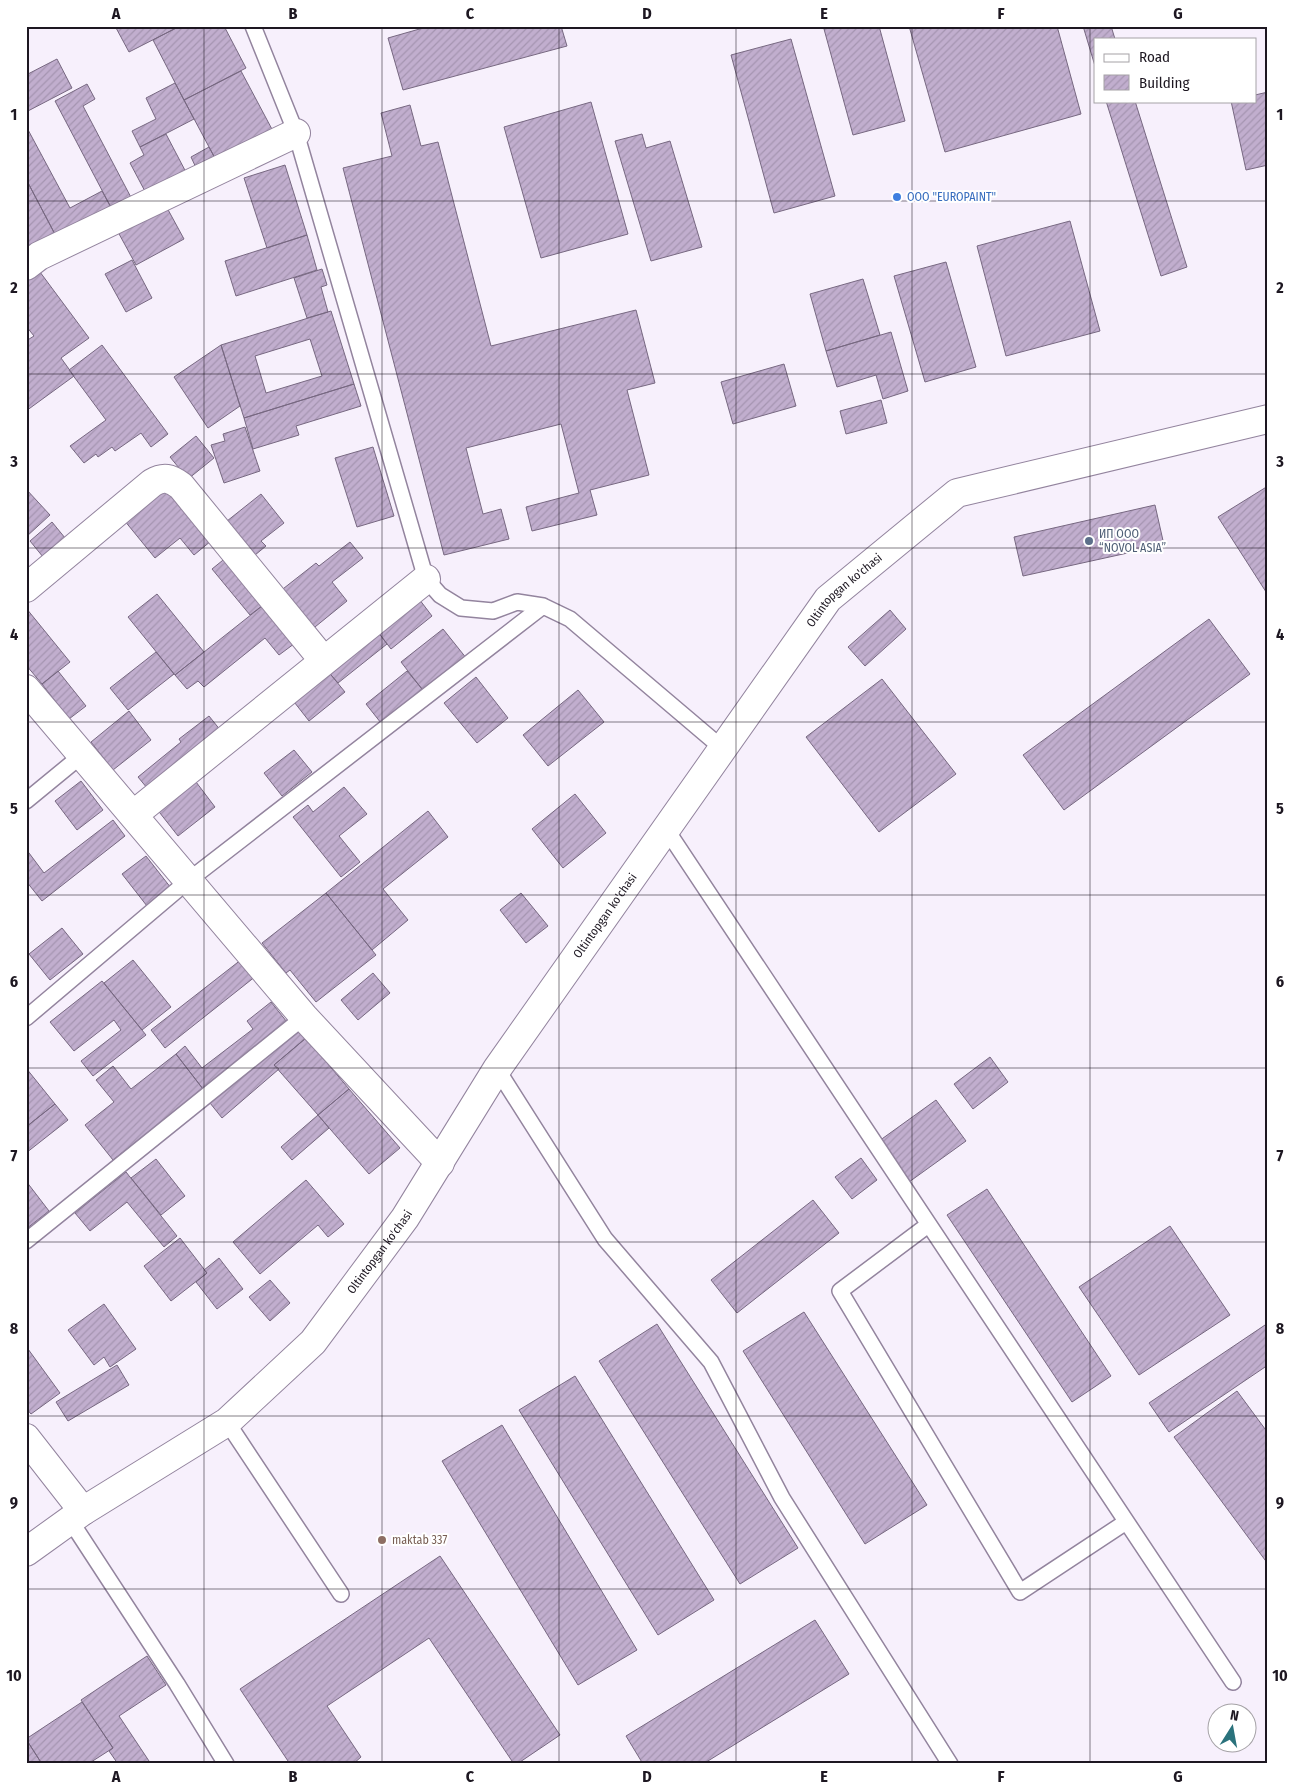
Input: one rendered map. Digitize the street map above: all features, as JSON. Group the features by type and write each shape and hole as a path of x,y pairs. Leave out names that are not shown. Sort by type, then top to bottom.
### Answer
{"street":[{"path":"26,266 39,256 296,133"},
{"name":"Oltintopgan ko'chasi","path":"26,1552 77,1516 227,1422 313,1342 405,1218 497,1069 828,599 957,493 1268,419"},
{"path":"26,588 152,483 161,478 172,479 181,486 324,662"},
{"path":"133,816 426,579"},
{"path":"26,689 304,1016 440,1163"},
{"path":"26,1438 77,1516"}],"lane":[{"path":"253,26 296,133 426,579 440,595 461,608 493,611 517,602 543,606 570,619 722,748"},
{"path":"26,1018 189,880 543,606"},
{"path":"26,800 82,755"},
{"path":"666,829 1233,1682"},
{"path":"26,1241 304,1016"},
{"path":"497,1069 605,1239 711,1362 782,1498 950,1764"},
{"path":"928,1224 840,1291 1020,1592 1126,1522"},
{"path":"227,1422 341,1594"},
{"path":"77,1516 226,1764"}],"building":[{"path":"115,26 180,26 129,52"},
{"path":"180,26 224,26 246,68 184,100 153,40"},
{"path":"430,26 561,26 567,46 403,90 388,38"},
{"path":"833,26 879,26 905,121 853,135 824,29"},
{"path":"909,26 1057,26 1081,114 945,152"},
{"path":"1083,26 1111,26 1115,38 1094,38 1094,63"},
{"path":"791,39 835,196 774,213 731,55"},
{"path":"57,59 72,88 26,112 26,75"},
{"path":"241,71 274,133 217,162 184,100"},
{"path":"175,83 194,119 140,147 132,131 156,119 146,98"},
{"path":"87,84 95,99 83,106 135,205 115,215 55,101"},
{"path":"1268,92 1268,165 1246,170 1231,102 1256,102 1256,95"},
{"path":"591,102 628,234 541,258 504,127"},
{"path":"1106,102 1135,102 1187,267 1161,276"},
{"path":"410,105 421,146 438,142 491,346 636,310 655,383 627,390 649,475 590,490 597,515 532,531 526,507 579,493 561,424 466,448 483,514 501,509 509,539 444,555 343,168 392,156 381,113"},
{"path":"26,126 70,208 102,191 115,215 60,244 26,179"},
{"path":"166,134 188,176 148,197 130,163 144,155 140,147"},
{"path":"642,134 646,148 670,141 702,247 651,261 615,141"},
{"path":"209,147 217,162 198,172 191,157"},
{"path":"285,165 307,235 267,248 244,178"},
{"path":"26,179 56,236 26,252"},
{"path":"166,206 184,239 136,265 118,232"},
{"path":"1070,221 1100,331 1006,356 977,246"},
{"path":"307,235 317,270 236,296 225,261"},
{"path":"132,260 152,298 126,312 105,274"},
{"path":"946,262 976,367 925,382 894,276"},
{"path":"37,268 89,338 61,358 74,376 26,411 26,358 28,357 26,354 26,341 34,336 26,326 26,277"},
{"path":"322,269 327,285 321,287 328,312 307,318 294,278"},
{"path":"863,279 880,335 826,351 810,294"},
{"path":"331,311 354,384 244,418 221,345","holes":["310,339 322,376 266,393 255,356"]},
{"path":"891,332 908,391 883,399 876,375 837,387 826,351"},
{"path":"102,345 168,434 151,447 141,433 115,451 112,447 98,457 96,454 84,463 70,446 106,420 69,370"},
{"path":"221,345 240,406 208,428 174,377"},
{"path":"784,364 796,406 733,424 721,382"},
{"path":"354,384 361,406 296,426 299,435 253,449 244,418"},
{"path":"881,400 887,423 846,434 840,411"},
{"path":"245,427 260,471 224,483 211,445 225,441 223,434"},
{"path":"196,436 214,458 188,479 170,457"},
{"path":"373,447 394,516 357,527 335,458"},
{"path":"167,486 211,541 194,555 180,538 155,558 124,520"},
{"path":"1268,486 1268,595 1218,517"},
{"path":"26,489 50,515 26,537"},
{"path":"261,494 284,523 261,541 266,546 249,560 222,525"},
{"name":"ИП ООО “NOVOL ASIA”","path":"1155,505 1164,545 1023,576 1014,537"},
{"path":"52,522 70,544 48,563 30,541"},
{"path":"350,542 363,558 332,582 347,601 310,631 279,592 316,563 319,566"},
{"path":"233,552 271,599 250,615 212,569"},
{"path":"157,594 204,652 175,675 128,617"},
{"path":"416,595 432,616 391,649 375,628"},
{"path":"271,599 302,638 279,655 265,638 204,687 198,681 187,689 175,675"},
{"path":"26,608 70,662 42,684 26,665"},
{"path":"890,610 906,629 865,666 848,647"},
{"path":"1209,619 1250,674 1064,810 1023,755"},
{"path":"375,628 387,644 338,683 325,668"},
{"path":"443,629 467,659 425,693 401,662"},
{"path":"156,652 174,674 128,710 110,688"},
{"path":"327,670 345,692 309,721 291,698"},
{"path":"58,671 86,706 69,719 42,684"},
{"path":"407,671 423,690 381,723 366,704"},
{"path":"476,677 508,718 477,743 444,703"},
{"path":"882,679 956,774 879,832 806,737"},
{"path":"578,690 604,722 548,766 523,735"},
{"path":"129,711 151,740 113,770 91,742"},
{"path":"209,716 225,736 152,794 138,777 181,742 179,739"},
{"path":"294,750 312,772 282,796 264,773"},
{"path":"193,778 215,807 178,836 156,808"},
{"path":"81,781 103,810 77,830 55,801"},
{"path":"344,787 367,814 339,836 360,862 341,877 293,817 308,805 313,812"},
{"path":"575,794 606,833 563,868 532,829"},
{"path":"428,811 448,837 383,889 408,920 372,950 326,893"},
{"path":"113,820 125,836 42,901 26,881 26,849 44,873"},
{"path":"146,856 171,888 147,906 122,874"},
{"path":"326,893 376,955 316,1002 290,970 286,973 262,943"},
{"path":"521,893 548,926 526,943 500,910"},
{"path":"62,928 83,954 50,980 29,954"},
{"path":"242,959 256,976 165,1048 151,1030"},
{"path":"133,960 171,1007 142,1030 104,983"},
{"path":"373,973 390,993 358,1020 341,1000"},
{"path":"102,981 146,1035 93,1076 81,1061 121,1030 114,1020 74,1051 50,1022"},
{"path":"271,1002 287,1022 203,1089 176,1054 185,1046 202,1068 253,1029 247,1021"},
{"path":"297,1029 306,1038 274,1065 279,1069 222,1118 210,1103"},
{"path":"306,1038 349,1089 318,1115 274,1065"},
{"path":"176,1054 203,1089 113,1160 85,1125 114,1102 96,1080 113,1066 131,1089"},
{"path":"990,1057 1008,1082 973,1109 954,1084"},
{"path":"26,1068 55,1104 26,1127"},
{"path":"349,1089 400,1148 369,1174 318,1115"},
{"path":"936,1100 966,1141 909,1182 879,1141"},
{"path":"55,1104 68,1120 26,1153 26,1127"},
{"path":"318,1115 329,1128 292,1160 281,1147"},
{"path":"861,1158 877,1180 852,1199 835,1177"},
{"path":"156,1159 185,1196 161,1215 131,1178"},
{"path":"126,1172 177,1236 164,1247 127,1202 90,1231 75,1213"},
{"path":"306,1180 344,1224 328,1237 318,1225 260,1274 233,1242"},
{"path":"26,1181 49,1211 26,1229"},
{"path":"987,1189 1111,1376 1072,1402 947,1215"},
{"path":"813,1200 839,1233 737,1313 711,1280"},
{"path":"1170,1226 1230,1315 1139,1375 1079,1287"},
{"path":"180,1238 207,1273 171,1301 144,1266"},
{"path":"219,1258 243,1289 217,1309 196,1282 207,1273 204,1270"},
{"path":"270,1280 290,1303 270,1321 249,1297"},
{"path":"104,1304 136,1349 110,1367 104,1357 94,1365 68,1330"},
{"path":"804,1312 927,1505 865,1544 743,1351"},
{"path":"1268,1323 1268,1365 1169,1432 1149,1403"},
{"path":"657,1324 798,1548 740,1584 599,1361"},
{"path":"28,1349 60,1393 31,1414 26,1408 26,1350"},
{"path":"117,1365 129,1385 68,1421 56,1402"},
{"path":"575,1376 714,1600 658,1635 519,1410"},
{"path":"1237,1391 1268,1433 1268,1564 1174,1437"},
{"path":"502,1425 637,1650 578,1685 442,1461"},
{"path":"440,1556 560,1735 517,1764 514,1764 429,1638 327,1706 361,1757 353,1764 290,1764 240,1689"},
{"path":"815,1620 849,1674 703,1764 643,1764 626,1736"},
{"path":"147,1656 166,1685 119,1716 151,1764 118,1764 109,1751 113,1748 81,1700"},
{"path":"82,1702 113,1748 88,1764 42,1764 26,1739"},
{"path":"26,1739 42,1764 26,1764"}],"place":[{"name":"OOO \"EUROPAINT\"","path":"897,197"},
{"name":"ИП ООО “NOVOL ASIA”","path":"1089,541"},
{"name":"maktab 337","path":"382,1540"}]}
